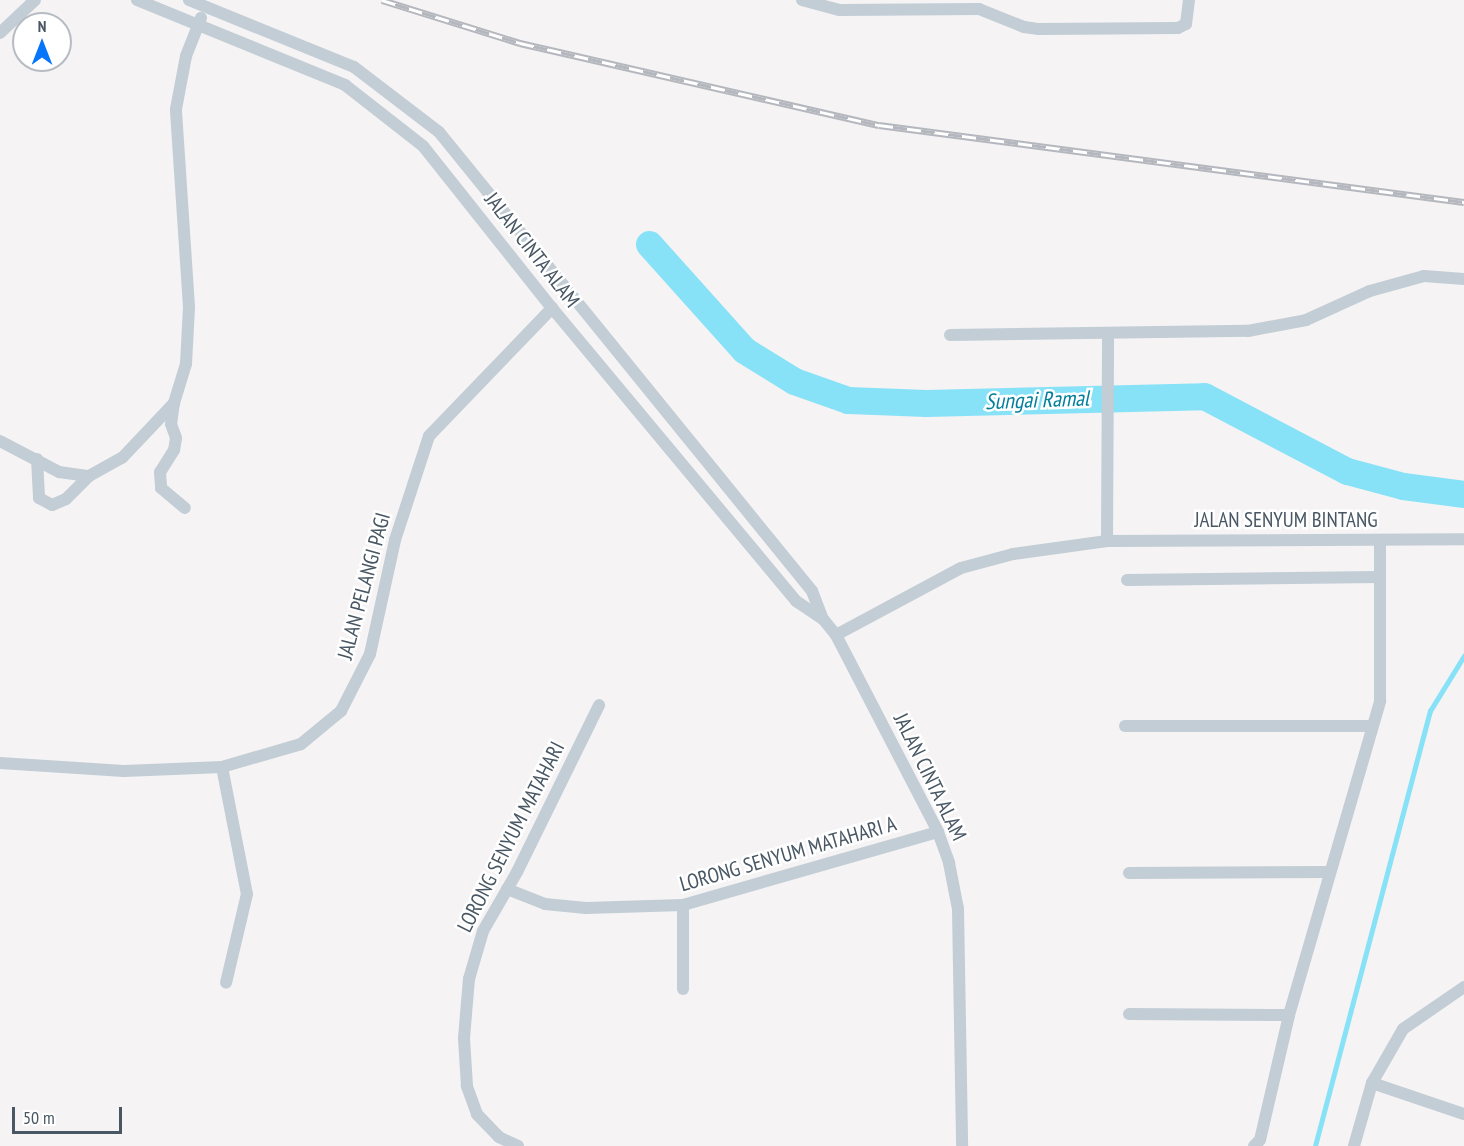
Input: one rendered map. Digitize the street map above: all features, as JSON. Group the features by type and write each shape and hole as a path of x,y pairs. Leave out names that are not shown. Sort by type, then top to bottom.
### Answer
{"street":[{"path":"0,33 36,0"},
{"name":"JALAN CINTA ALAM","path":"137,0 325,75 363,97 436,159 552,308 796,601 823,619 836,635 938,832 949,862 958,909 962,1146"},
{"name":"JALAN CINTA ALAM","path":"189,0 354,67 439,132 812,591 823,619"},
{"path":"802,0 840,10 979,9 1024,27 1039,29 1178,28 1186,24 1188,0"},
{"path":"184,508 161,488 160,472 176,438 171,424 174,403 186,364 189,307 176,109 186,56 206,7"},
{"path":"950,335 1108,338 1248,331 1306,320 1370,291 1424,276 1464,279"},
{"name":"JALAN PELANGI PAGI","path":"0,763 124,771 222,767 301,744 341,711 370,654 395,540 429,436 552,308"},
{"path":"1107,541 1108,338"},
{"path":"37,459 39,498 52,505 66,499 89,476 122,458 174,403"},
{"path":"0,441 59,472 89,476"},
{"name":"JALAN SENYUM BINTANG","path":"836,635 961,568 1012,554 1107,541 1464,539"},
{"path":"1254,1146 1260,1140 1288,1015 1328,872 1380,701 1380,540"},
{"path":"1127,580 1380,578"},
{"name":"LORONG SENYUM MATAHARI","path":"518,1146 499,1137 477,1114 467,1086 464,1038 469,979 477,946 599,705"},
{"path":"1125,726 1372,726"},
{"path":"222,767 247,894 226,983"},
{"name":"LORONG SENYUM MATAHARI A","path":"507,889 545,904 586,908 683,905 938,832"},
{"path":"1128,873 1328,872"},
{"path":"683,905 683,989"},
{"path":"1354,1146 1372,1083 1403,1029 1464,987"},
{"path":"1128,1014 1288,1015"},
{"path":"1372,1083 1464,1114"}],"waterway":[{"name":"Sungai Ramal","path":"649,244 744,350 794,381 848,400 926,403 1204,396 1347,471 1403,486 1464,494"},
{"path":"1315,1146 1430,711 1464,656"}],"railway":[{"path":"382,0 520,43 879,125 1464,202"}]}
